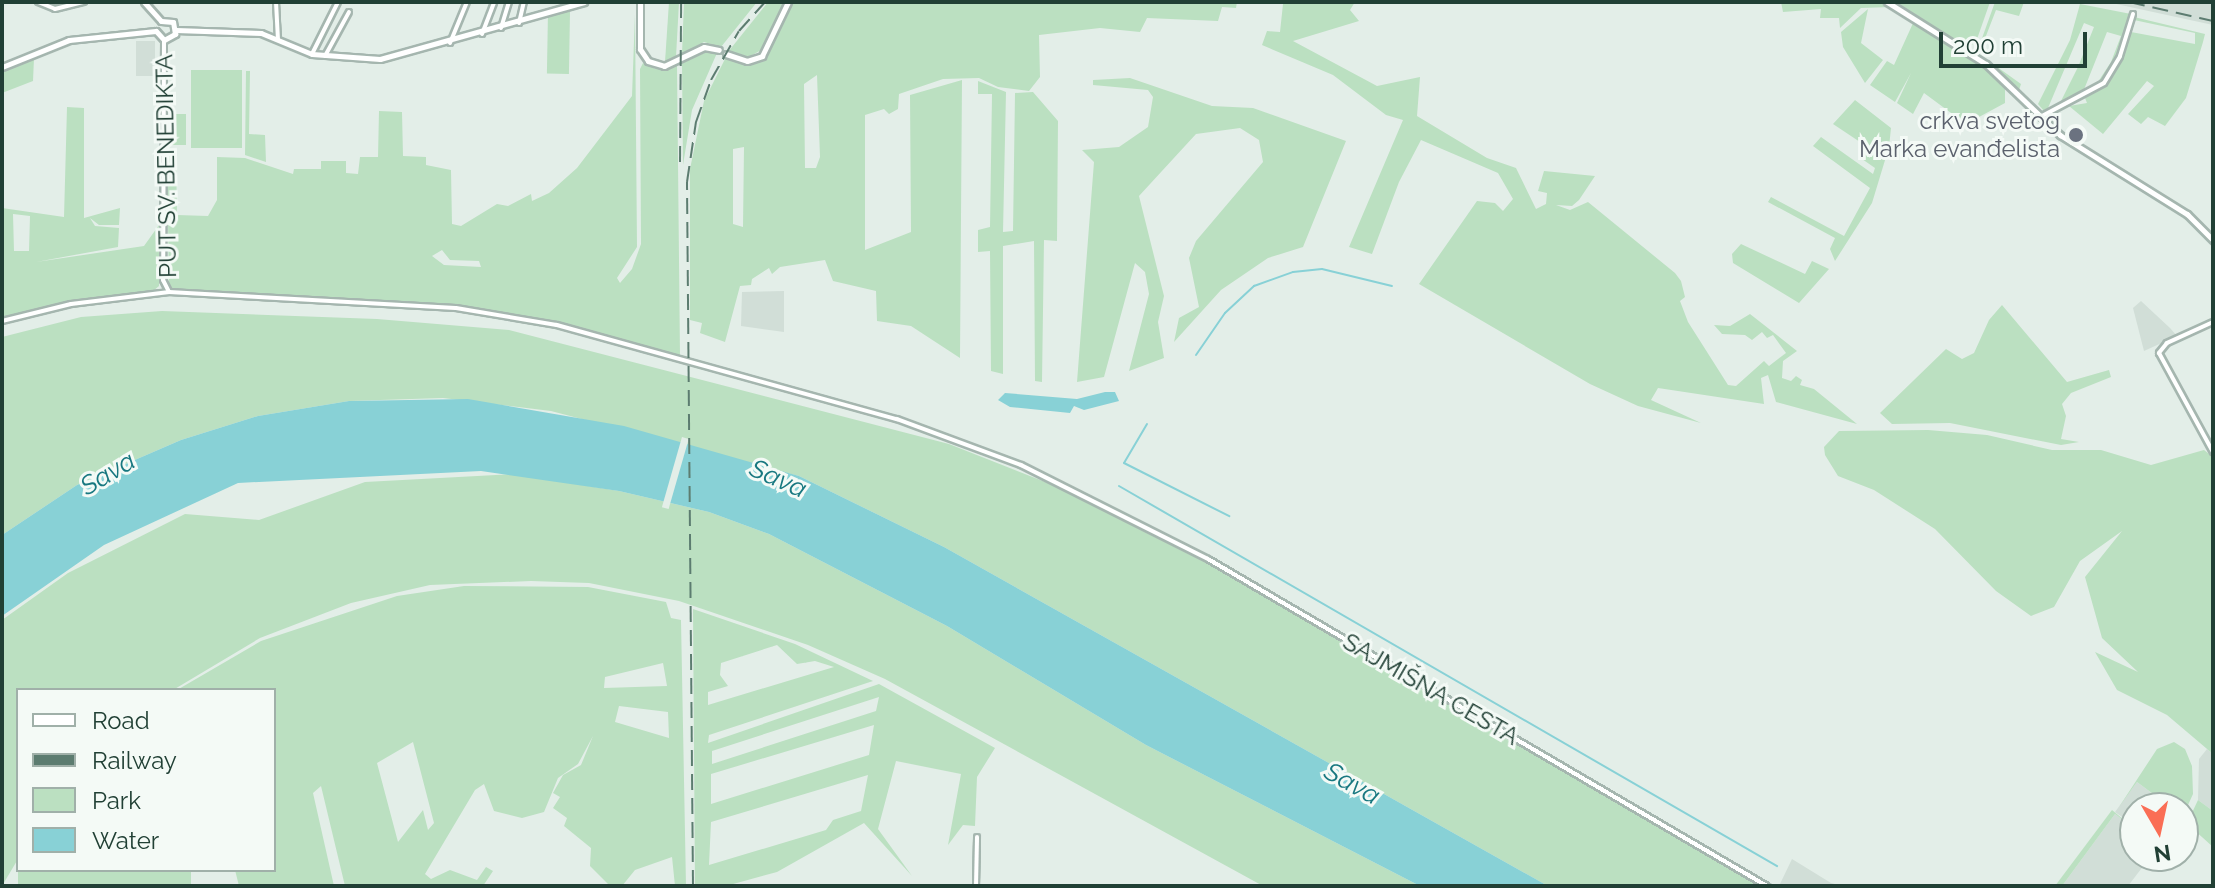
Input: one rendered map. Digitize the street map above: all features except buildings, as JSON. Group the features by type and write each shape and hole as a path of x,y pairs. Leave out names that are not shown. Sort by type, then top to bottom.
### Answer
{"main road":[{"name":"PUT SV. BENEDIKTA","path":"144,2 161,21 170,21 176,30"},
{"path":"156,31 164,40 176,30 250,31 312,54 380,59 450,43 584,2"},
{"path":"640,2 642,55 658,66 674,63 704,47 719,50"},
{"path":"726,54 747,61 762,56 788,2"},
{"path":"1887,2 1986,64 2069,141 2187,214 2213,240"},
{"path":"156,31 161,21"},
{"path":"2,67 69,40 156,31"}],"street":[{"path":"38,2 55,9 84,2"},
{"path":"276,2 278,40"},
{"path":"312,54 338,2"},
{"path":"450,43 467,2"},
{"path":"482,34 494,2"},
{"path":"501,28 509,2"},
{"path":"519,23 524,2"},
{"path":"561,10 562,2"},
{"path":"325,56 349,12"},
{"path":"2042,116 2104,83 2120,56 2133,14"},
{"name":"PUT SV. BENEDIKTA","path":"164,40 163,280 169,292"},
{"name":"SAJMIŠNA CESTA","path":"2,321 71,304 169,292 456,308 557,325 908,422 989,451 1091,497 1208,559 1767,886"},
{"path":"2213,322 2167,343 2159,353 2213,452"},
{"path":"976,886 977,837"}],"shaded area":[{"path":"2107,2 2213,2 2213,25"},
{"path":"136,41 155,41 155,76 136,76"},
{"path":"784,291 784,332 741,326 742,292"},
{"path":"2141,301 2177,336 2144,351 2133,308"},
{"path":"2207,749 2213,754 2213,811 2199,801 2199,759"},
{"path":"2137,782 2150,792 2130,792"},
{"path":"2115,814 2119,817 2119,872 2139,872 2128,886 2062,886"},
{"path":"1792,859 1831,883 1843,886 1779,886"}],"green space":[{"path":"669,2 679,2 676,57 665,62"},
{"path":"684,2 757,2 721,47 704,42 682,54"},
{"path":"768,2 784,2 765,48 747,58 728,52"},
{"path":"791,2 1237,2 1236,8 1222,7 1218,21 1147,18 1140,32 1100,28 1039,35 1040,77 1029,91 998,87 979,78 943,79 899,94 898,109 889,114 884,109 865,115 865,250 911,232 910,95 962,80 960,358 911,326 877,321 876,291 833,281 825,260 780,267 772,274 769,268 752,279 751,285 740,286 725,342 700,333 702,323 690,320 690,169 704,101 726,57 744,65 764,60","holes":["817,75 820,157 816,168 805,168 804,84","744,147 743,226 743,227 733,224 733,149"]},
{"path":"1273,2 1355,2 1350,10 1359,21 1293,41 1377,86 1420,77 1417,116 1487,158 1516,168 1536,209 1546,204 1547,193 1538,191 1544,171 1595,176 1572,206 1556,205 1570,210 1588,202 1675,273 1681,281 1685,297 1680,301 1688,322 1728,385 1736,386 1764,361 1769,366 1786,353 1773,335 1767,338 1762,332 1752,340 1745,335 1722,334 1714,325 1730,326 1750,314 1797,351 1783,361 1782,378 1791,381 1796,376 1802,380 1800,385 1814,389 1857,424 1776,402 1768,375 1761,378 1764,404 1658,388 1651,400 1701,423 1638,406 1590,384 1419,284 1477,201 1495,203 1503,211 1513,199 1498,173 1421,140 1399,182 1372,254 1349,247 1403,120 1386,115 1333,75 1262,45 1267,31 1280,32 1283,4"},
{"path":"1781,2 1883,2 1891,7 1861,8 1840,28 1839,18 1820,18 1821,9 1783,12"},
{"path":"1891,2 1990,2 1976,42 1965,49"},
{"path":"1995,2 2024,2 2019,16 1996,10 1979,54 2021,84 2019,90 1976,55"},
{"path":"2080,4 2131,14 2122,48 2102,83 2095,86 2111,62 2121,36 2107,32 2083,91 2060,103 2044,111 2038,104 2070,40","holes":["2084,23 2094,27 2060,103 2048,108"]},
{"path":"1868,9 1861,43 1883,60 1865,83 1843,47 1841,32"},
{"path":"548,12 570,12 569,74 547,74"},
{"path":"635,14 637,247 617,278 620,283 632,269 641,244 640,69 643,63 656,69 677,65 680,356 556,322 467,306 169,289 167,156 176,156 177,215 208,216 217,200 217,157 245,158 293,174 294,169 321,169 321,161 346,161 346,173 358,174 360,157 378,157 379,111 402,112 403,156 426,157 426,165 451,170 452,224 461,226 497,204 508,206 531,194 532,201 549,193 577,168 632,96","holes":["442,250 450,260 479,261 481,267 444,265 432,256"]},
{"path":"2134,17 2205,34 2186,98 2165,126 2148,117 2141,124 2128,114 2154,86 2147,81 2103,134 2069,106 2087,103 2085,98 2111,76","holes":["2134,20 2195,33 2195,44 2131,32"]},
{"path":"1914,21 2005,83 2005,103 1966,124 1924,93 1913,114 1897,103 1911,73 1895,102 1870,85 1887,61 1894,65"},
{"path":"711,50 717,53 692,110 683,165 682,63"},
{"path":"34,58 33,81 2,93 2,72"},
{"path":"191,70 242,70 242,148 191,148"},
{"path":"246,71 250,71 249,134 265,135 266,162 245,155"},
{"path":"1130,78 1212,106 1253,108 1346,141 1303,247 1268,258 1221,290 1174,342 1179,318 1199,307 1189,258 1196,241 1263,162 1259,140 1240,128 1196,134 1139,196 1164,296 1158,322 1164,358 1129,371 1149,294 1145,272 1135,263 1104,377 1077,382 1094,162 1082,150 1119,147 1148,127 1153,97 1148,90 1093,85 1093,80"},
{"path":"978,81 1006,92 1003,232 1013,231 1015,93 1033,92 1058,121 1057,241 1044,240 1042,382 1035,381 1034,241 1003,246 1003,374 991,371 990,251 978,252 978,230 990,227 992,94 978,94"},
{"path":"1855,100 1891,128 1889,147 1872,203 1835,261 1830,249 1835,238 1768,202 1771,197 1844,236 1870,188 1813,146 1821,137 1873,174 1875,168 1862,159 1869,148 1833,124"},
{"path":"67,107 84,108 84,218 120,208 119,225 99,225 90,218 95,226 119,228 118,247 36,262 144,246 159,225 159,286 153,291 80,299 2,317 2,208 64,217","holes":["13,214 30,216 29,251 14,251"]},
{"path":"171,114 186,114 186,145 171,145"},
{"path":"1741,244 1805,274 1812,261 1829,269 1799,303 1733,263 1732,254"},
{"path":"2002,305 2067,382 2109,370 2111,377 2071,393 2062,404 2066,416 2061,439 2079,442 2061,445 1950,423 1892,424 1880,413 1946,349 1962,359 1974,353 1989,320"},
{"path":"162,311 377,319 509,330 949,444 1086,498 1206,560 1761,886 1548,886 944,547 799,476 551,411 443,398 349,401 258,416 181,440 77,485 2,535 2,337 81,317"},
{"path":"1928,430 1987,435 2052,450 2101,450 2151,465 2204,450 2213,457 2213,754 2167,715 2117,690 2095,652 2138,672 2102,638 2085,577 2122,531 2080,561 2054,607 2031,616 1996,591 1935,529 1874,490 1838,476 1825,455 1824,447 1839,431"},
{"path":"514,474 619,491 709,512 769,534 947,626 1146,745 1420,886 1263,886 885,679 808,645 679,601 589,583 531,581 430,585 351,603 260,638 176,688 16,688 16,862 2,886 2,620 68,573 185,514 259,520 365,482"},
{"path":"464,586 588,587 666,602 671,618 681,620 686,886 675,886 672,857 635,870 622,886 610,886 590,866 591,848 564,826 567,818 553,808 560,797 553,793 563,775 581,765 593,736 578,764 558,778 544,812 522,818 494,811 484,784 475,790 425,874 431,879 450,870 477,880 486,867 493,871 483,886 345,886 321,786 313,793 334,886 239,886 236,872 276,872 276,688 180,688 261,641 397,596","holes":["663,663 667,686 604,688 605,677","619,706 668,712 669,738 615,722","413,742 434,823 428,830 423,810 398,842 377,763"]},
{"path":"693,609 795,644 873,681 709,735 708,743 879,684 995,748 977,777 975,826 963,825 948,845 961,774 896,761 878,829 912,876 864,823 777,872 726,886 695,886","holes":["777,645 797,664 815,661 834,667 708,705 708,692 728,686 720,675 721,663","879,697 876,711 712,764 712,751","874,725 869,755 711,804 711,774","868,775 861,811 833,820 826,830 709,865 711,822"]},
{"path":"2174,742 2185,749 2192,766 2193,792 2150,792 2137,782 2129,792 2157,749"},
{"path":"2199,801 2213,811 2213,847 2199,834"},
{"path":"2112,810 2119,816 2115,814 2062,886 2055,886"},
{"path":"18,872 191,872 191,886 18,886"}],"water":[{"path":"1115,392 1119,401 1084,410 1074,406 1070,413 1010,407 998,400 1005,393 1077,399"},
{"name":"Sava","path":"468,399 624,426 799,476 944,547 1548,886 1420,886 1146,745 947,626 769,534 709,512 619,491 481,471 238,483 104,545 2,616 2,535 77,485 181,440 258,416 349,401"}],"pier":[{"path":"682,437 689,439 669,509 662,507"}],"waterway":[{"path":"1196,355 1225,313 1254,286 1293,272 1322,269 1392,286"},
{"path":"1147,424 1124,463 1229,516"},
{"path":"1119,486 1777,866"}],"railway":[{"path":"680,162 681,2"},
{"path":"693,886 687,182 696,122 711,80 739,31 765,2"},
{"path":"2129,2 2213,21"}],"place":[{"name":"crkva svetog Marka evanđelista","path":"2076,135"}]}
